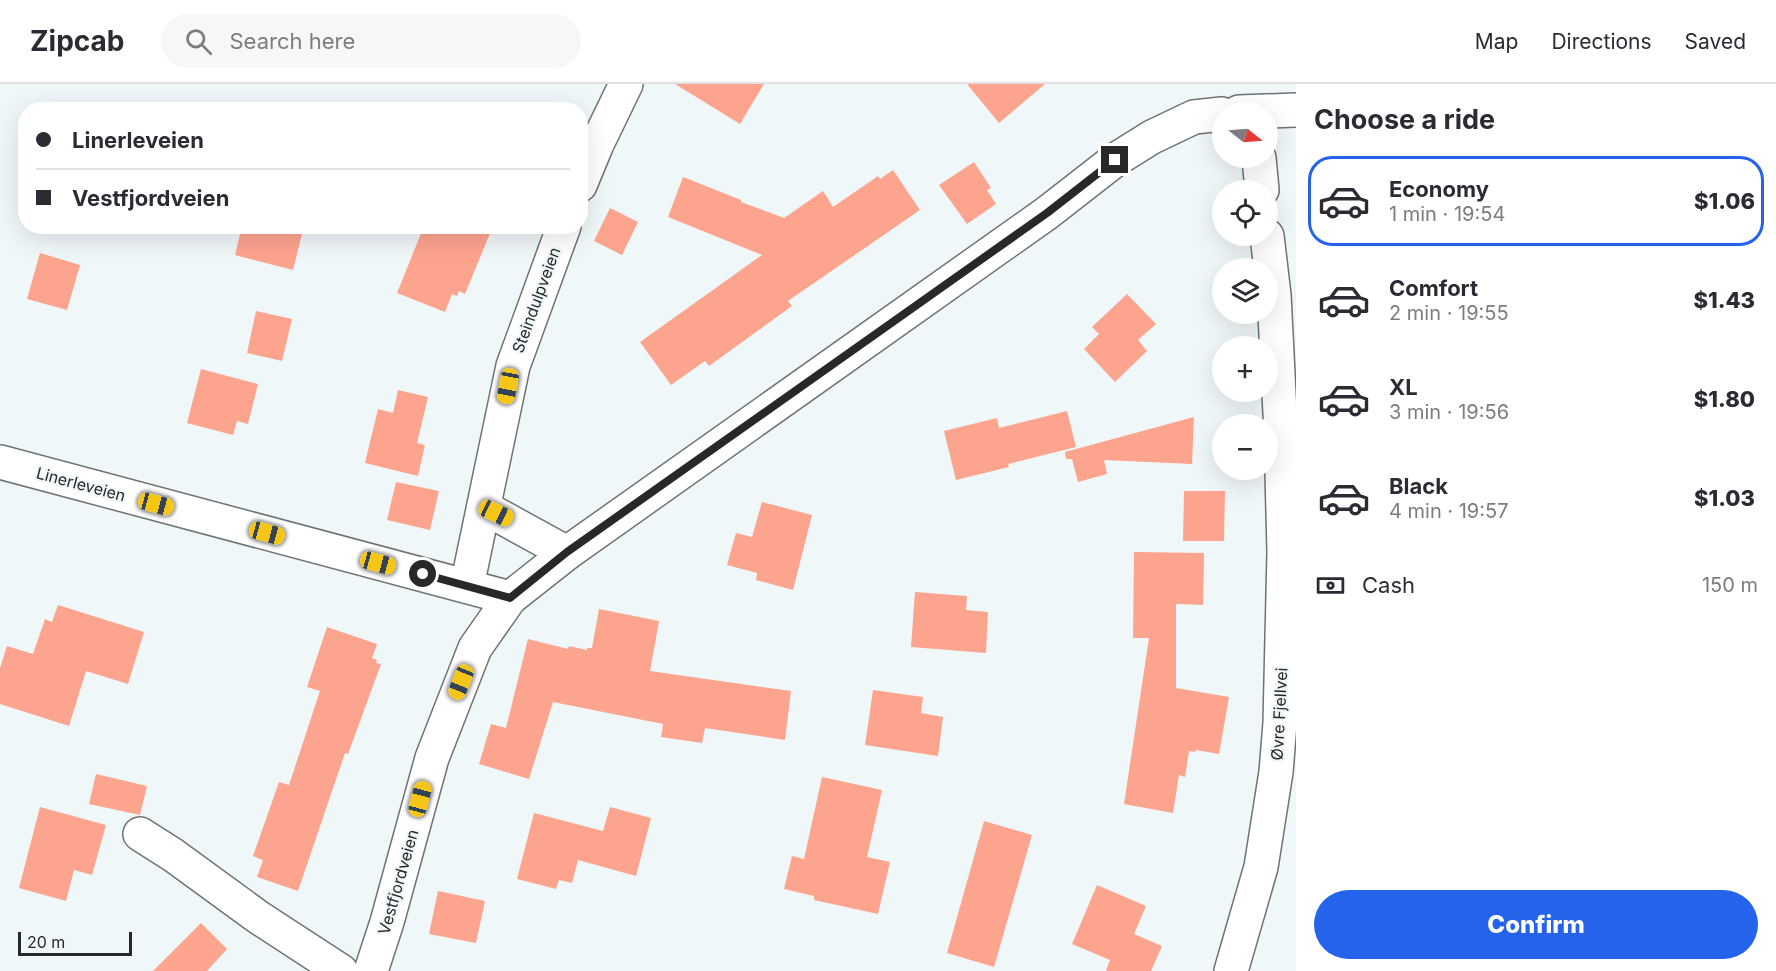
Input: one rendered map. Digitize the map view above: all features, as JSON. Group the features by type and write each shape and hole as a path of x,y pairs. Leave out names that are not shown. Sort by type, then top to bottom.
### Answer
{"street":[{"path":"588,166 626,84"},
{"path":"1278,108 1296,110"},
{"name":"Vestfjordveien","path":"371,971 443,726 475,648 510,598 567,552 1047,213 1115,160 1152,137 1194,117 1212,115"},
{"name":"Steindulpveien","path":"467,586 513,366 561,234"},
{"name":"Øvre Fjellvei","path":"1231,971 1262,867 1276,772 1280,723 1284,552 1274,296 1268,246"},
{"name":"Linerleveien","path":"0,462 510,598"},
{"path":"485,508 567,552"},
{"path":"140,834 173,855 258,917 341,971"}],"building":[{"path":"675,84 764,84 740,124"},
{"path":"967,84 1045,84 999,123"},
{"path":"974,162 991,188 987,190 996,204 967,224 939,185"},
{"path":"893,170 920,210 788,301 792,306 709,366 705,361 671,385 640,342 762,255 668,217 683,177 784,218 823,191 833,207 878,176 880,179"},
{"path":"610,208 638,222 622,255 594,241"},
{"path":"240,234 302,234 293,270 235,255"},
{"path":"421,234 490,234 465,294 459,291 457,296 452,294 445,312 397,293"},
{"path":"40,253 80,265 67,310 27,299"},
{"path":"1127,294 1156,324 1138,340 1147,351 1115,382 1084,349 1099,334 1092,327"},
{"path":"256,311 292,319 282,361 247,353"},
{"path":"201,369 258,384 248,424 237,421 233,435 187,423"},
{"path":"398,390 428,397 417,443 425,445 418,476 365,463 378,409 393,413"},
{"path":"1067,411 1076,447 956,480 944,431 997,418 999,428"},
{"path":"1194,417 1192,464 1104,460 1107,474 1078,482 1072,459 1066,459 1065,452"},
{"path":"396,482 439,491 430,530 387,520"},
{"path":"1184,491 1225,491 1224,541 1183,541"},
{"path":"762,502 812,515 793,590 756,580 757,573 727,565 736,533 752,537"},
{"path":"1134,552 1204,553 1203,605 1176,604 1176,688 1229,697 1219,754 1189,751 1185,777 1179,775 1173,813 1124,804 1149,638 1133,638"},
{"path":"915,592 967,596 966,610 988,612 986,653 911,647"},
{"path":"58,605 144,632 128,684 86,671 69,726 0,704 0,668 7,646 33,654 45,619 52,622"},
{"path":"599,609 659,621 650,671 791,691 785,740 705,728 702,743 661,737 663,724 553,702 529,779 479,764 491,724 506,728 528,639 568,649 569,646 587,650 587,648 592,648"},
{"path":"327,627 377,644 372,658 377,660 376,663 381,664 348,754 345,753 298,891 257,877 263,860 253,856 279,782 289,785 320,691 307,687"},
{"path":"873,690 923,697 921,713 943,717 938,756 865,745"},
{"path":"96,774 147,786 140,815 89,804"},
{"path":"822,777 882,790 867,857 890,862 878,914 814,900 814,896 784,889 792,856 804,859"},
{"path":"40,807 106,825 92,875 74,870 66,901 19,888"},
{"path":"610,807 651,818 636,876 578,860 572,883 559,880 556,889 517,879 534,813 603,831"},
{"path":"984,821 1032,835 994,967 947,953"},
{"path":"1097,885 1146,906 1134,934 1162,946 1151,971 1106,971 1110,960 1072,944"},
{"path":"438,891 485,901 476,943 429,934"},
{"path":"201,923 227,949 207,971 153,971"}],"route":[{"path":"423,574 510,598 567,552 1047,213 1115,160"}]}
